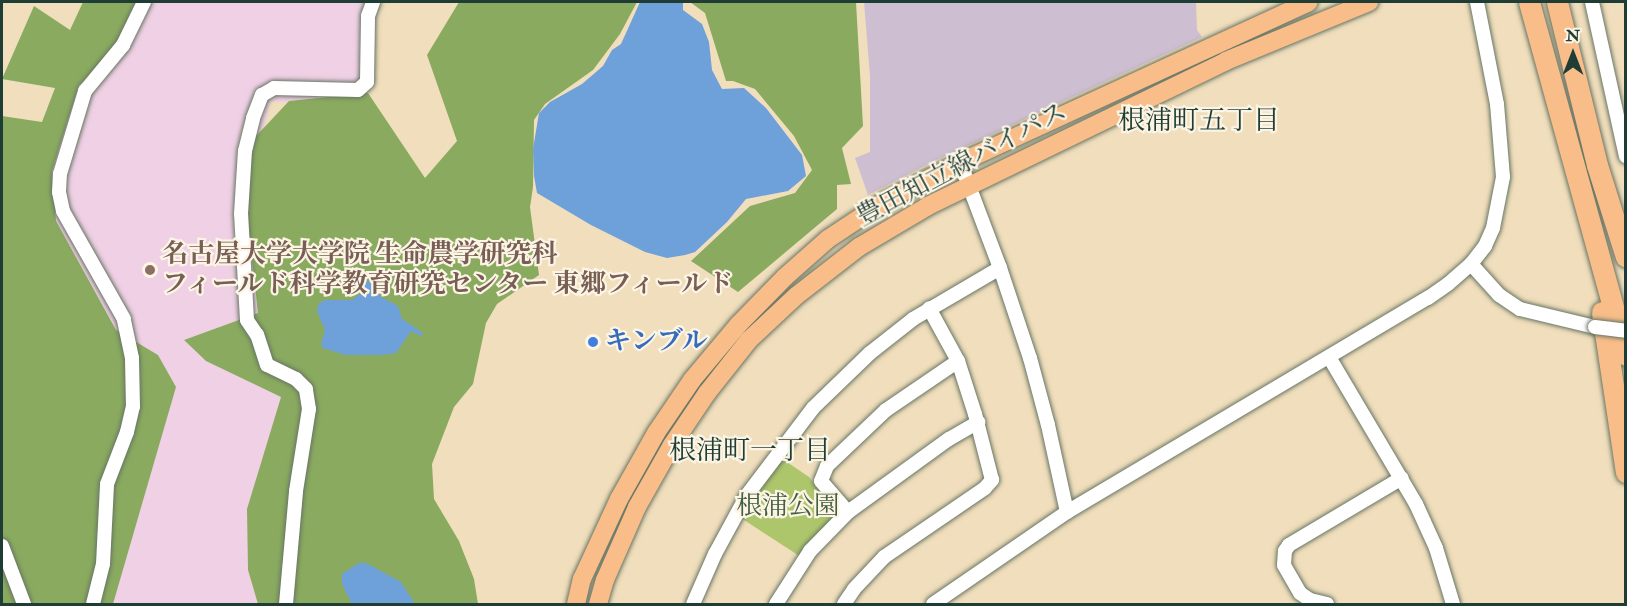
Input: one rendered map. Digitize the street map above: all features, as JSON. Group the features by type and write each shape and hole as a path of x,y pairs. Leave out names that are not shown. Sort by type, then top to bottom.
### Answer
{"highway":[{"path":"1529,2 1626,355"},
{"path":"1557,2 1597,165 1626,255"},
{"path":"1592,231 1626,472"}],"main road":[{"name":"豊田知立線バイパス","path":"576,604 582,579 619,499 656,433 692,380 739,324 785,277 828,239 887,200 960,162 1309,2"},
{"name":"豊田知立線バイパス","path":"598,604 605,580 638,507 672,445 707,393 749,340 796,296 860,247 898,223 970,185 1226,61 1369,2"}],"street":[{"path":"93,604 104,564 107,484 127,432 133,407 132,358 124,319 63,212 59,192 60,174 85,91 123,45 144,2"},
{"path":"286,604 294,502 309,409 306,389 296,379 267,365 248,320 241,214 245,151 252,118 262,94 274,87 358,90 367,82 368,16 373,2"},
{"path":"933,604 1067,512 1428,298 1471,264 1485,246 1493,228 1503,177 1497,104 1477,2"},
{"path":"1592,2 1626,156"},
{"path":"960,162 1000,268 1039,392 1067,512"},
{"path":"1471,264 1499,295 1520,309 1595,327 1626,331"},
{"path":"693,604 734,517 777,453 813,408 888,338 929,308 1000,268"},
{"path":"844,604 854,589 884,556 990,483 991,475 978,422 958,361 929,308"},
{"path":"1329,357 1402,478 1436,548 1452,604"},
{"path":"848,512 820,481 827,466 886,411 958,361"},
{"path":"776,604 810,551 848,512 950,439 978,422"},
{"path":"1327,604 1310,600 1300,594 1284,565 1285,551 1289,545 1402,478"},
{"path":"2,546 24,604"}],"shaded area":[{"name":"名古屋大学大学院 生命農学研究科 フィールド科学教育研究センター 東郷フィールド","path":"114,2 379,2 364,110 271,101 254,165 260,374 296,402 287,604 39,604 44,146"},
{"path":"864,2 1196,2 1197,30 1202,37 932,162 868,195 855,158 870,152 870,76"}],"green space":[{"path":"83,2 147,2 115,56 79,85 52,171 56,221 116,330 158,355 176,387 113,604 2,604 2,563 10,552 2,536 2,116 42,122 55,88 2,79 34,6 70,30"},
{"path":"459,2 637,2 620,34 593,70 545,104 534,120 533,187 530,207 539,275 497,304 486,323 473,384 454,407 432,464 434,499 459,541 474,579 478,604 258,604 248,570 247,509 281,397 206,361 184,340 258,313 240,153 289,101 368,93 425,178 457,141 427,55"},
{"path":"690,2 856,2 863,126 842,148 851,184 837,185 837,209 738,292 691,261 750,206 795,193 812,170 794,136 755,89 733,81 726,81 705,13"},
{"name":"根浦公園","path":"781,458 809,477 839,514 801,557 741,518"}],"water":[{"path":"640,2 683,2 683,10 702,24 709,42 712,70 722,89 744,88 766,108 802,155 806,176 788,191 746,199 727,222 695,252 667,258 645,252 591,225 537,193 534,176 533,149 539,113 550,102 582,84 603,66 612,50 621,44"},
{"path":"362,280 371,282 381,297 398,306 402,319 423,333 421,336 411,331 396,353 382,355 345,355 323,348 321,345 325,330 317,311 319,303 326,300 352,300 360,294"},
{"path":"359,563 366,563 401,582 415,604 352,604 342,584 342,574"}],"place":[{"name":"名古屋大学大学院 生命農学研究科 フィールド科学教育研究センター 東郷フィールド","path":"150,270"},
{"name":"キンブル","path":"593,342"}],"district":[{"name":"根浦町五丁目","path":"1199,121"},
{"name":"根浦町一丁目","path":"750,451"}]}
